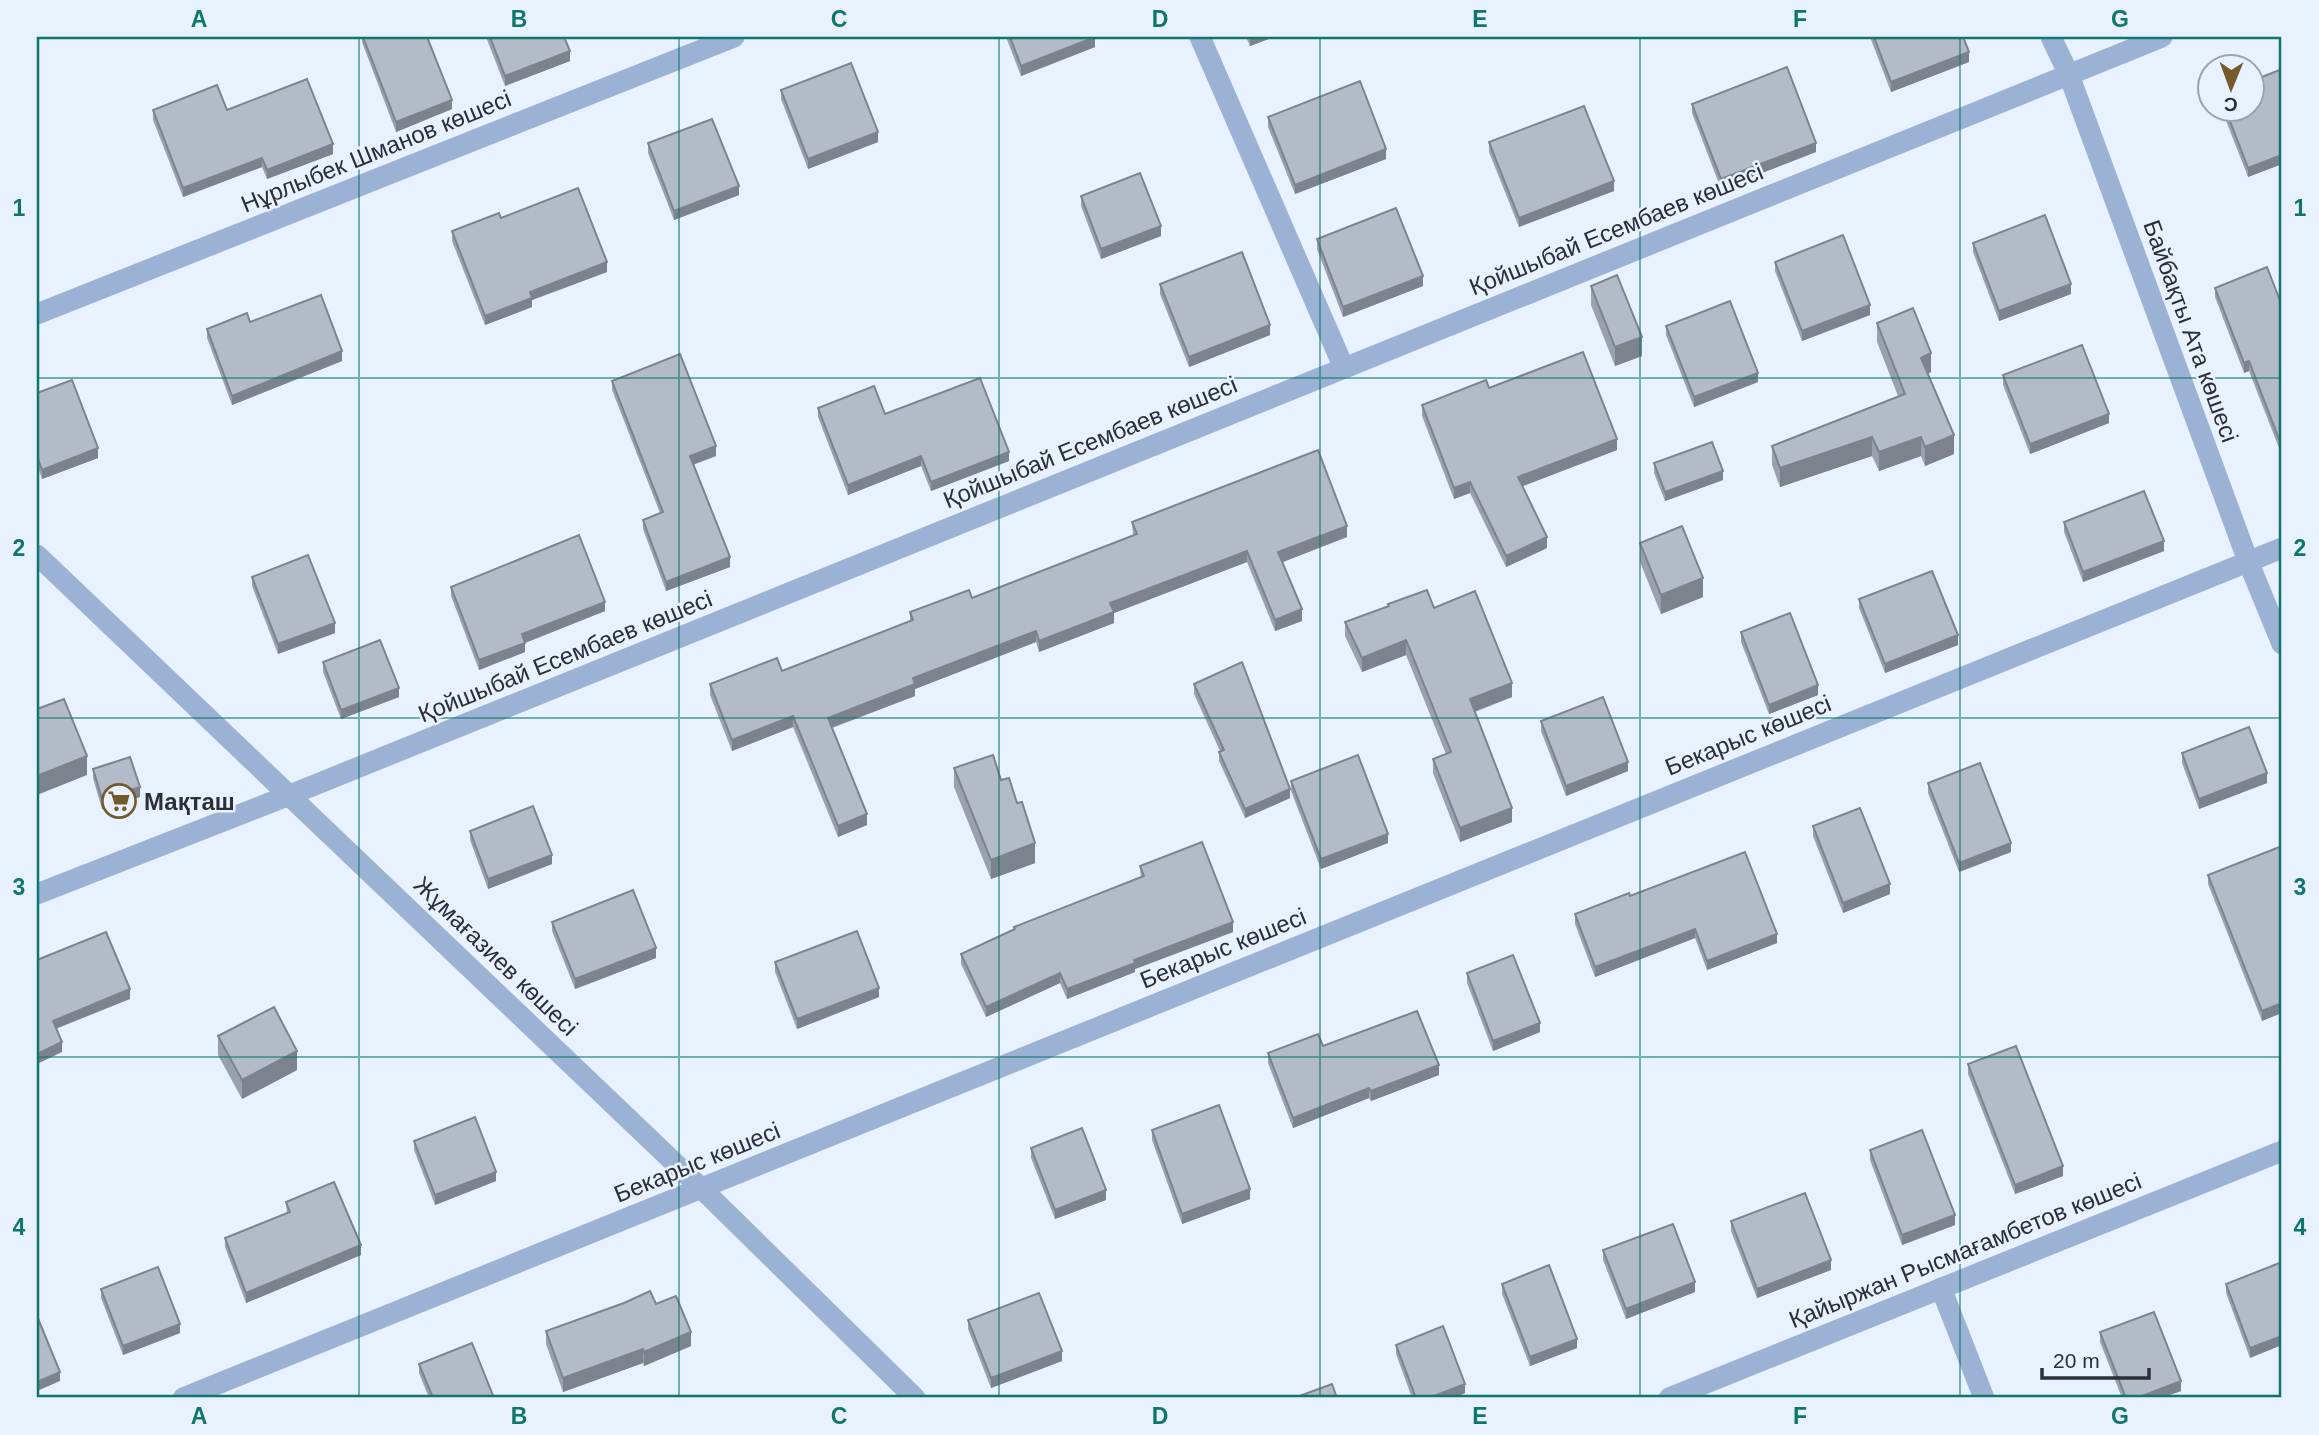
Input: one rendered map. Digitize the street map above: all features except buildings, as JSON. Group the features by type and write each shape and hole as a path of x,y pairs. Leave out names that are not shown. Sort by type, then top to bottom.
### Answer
{"street":[{"name":"Нұрлыбек Шманов көшесі","path":"37,314 734,37"},
{"path":"1200,37 1344,368"},
{"name":"Байбақты Ата көшесі","path":"2051,37 2068,75 2248,561 2282,644"},
{"name":"Қойшыбай Есембаев көшесі","path":"37,894 290,795 2162,37"},
{"name":"Бекарыс көшесі","path":"183,1398 2282,548"},
{"name":"Жұмағазиев көшесі","path":"37,555 701,1188 915,1398"},
{"name":"Қайыржан Рысмағамбетов көшесі","path":"1668,1398 2282,1151"},
{"path":"1941,1288 1984,1398"}],"place":[{"name":"Мақташ","path":"119,801"}]}
